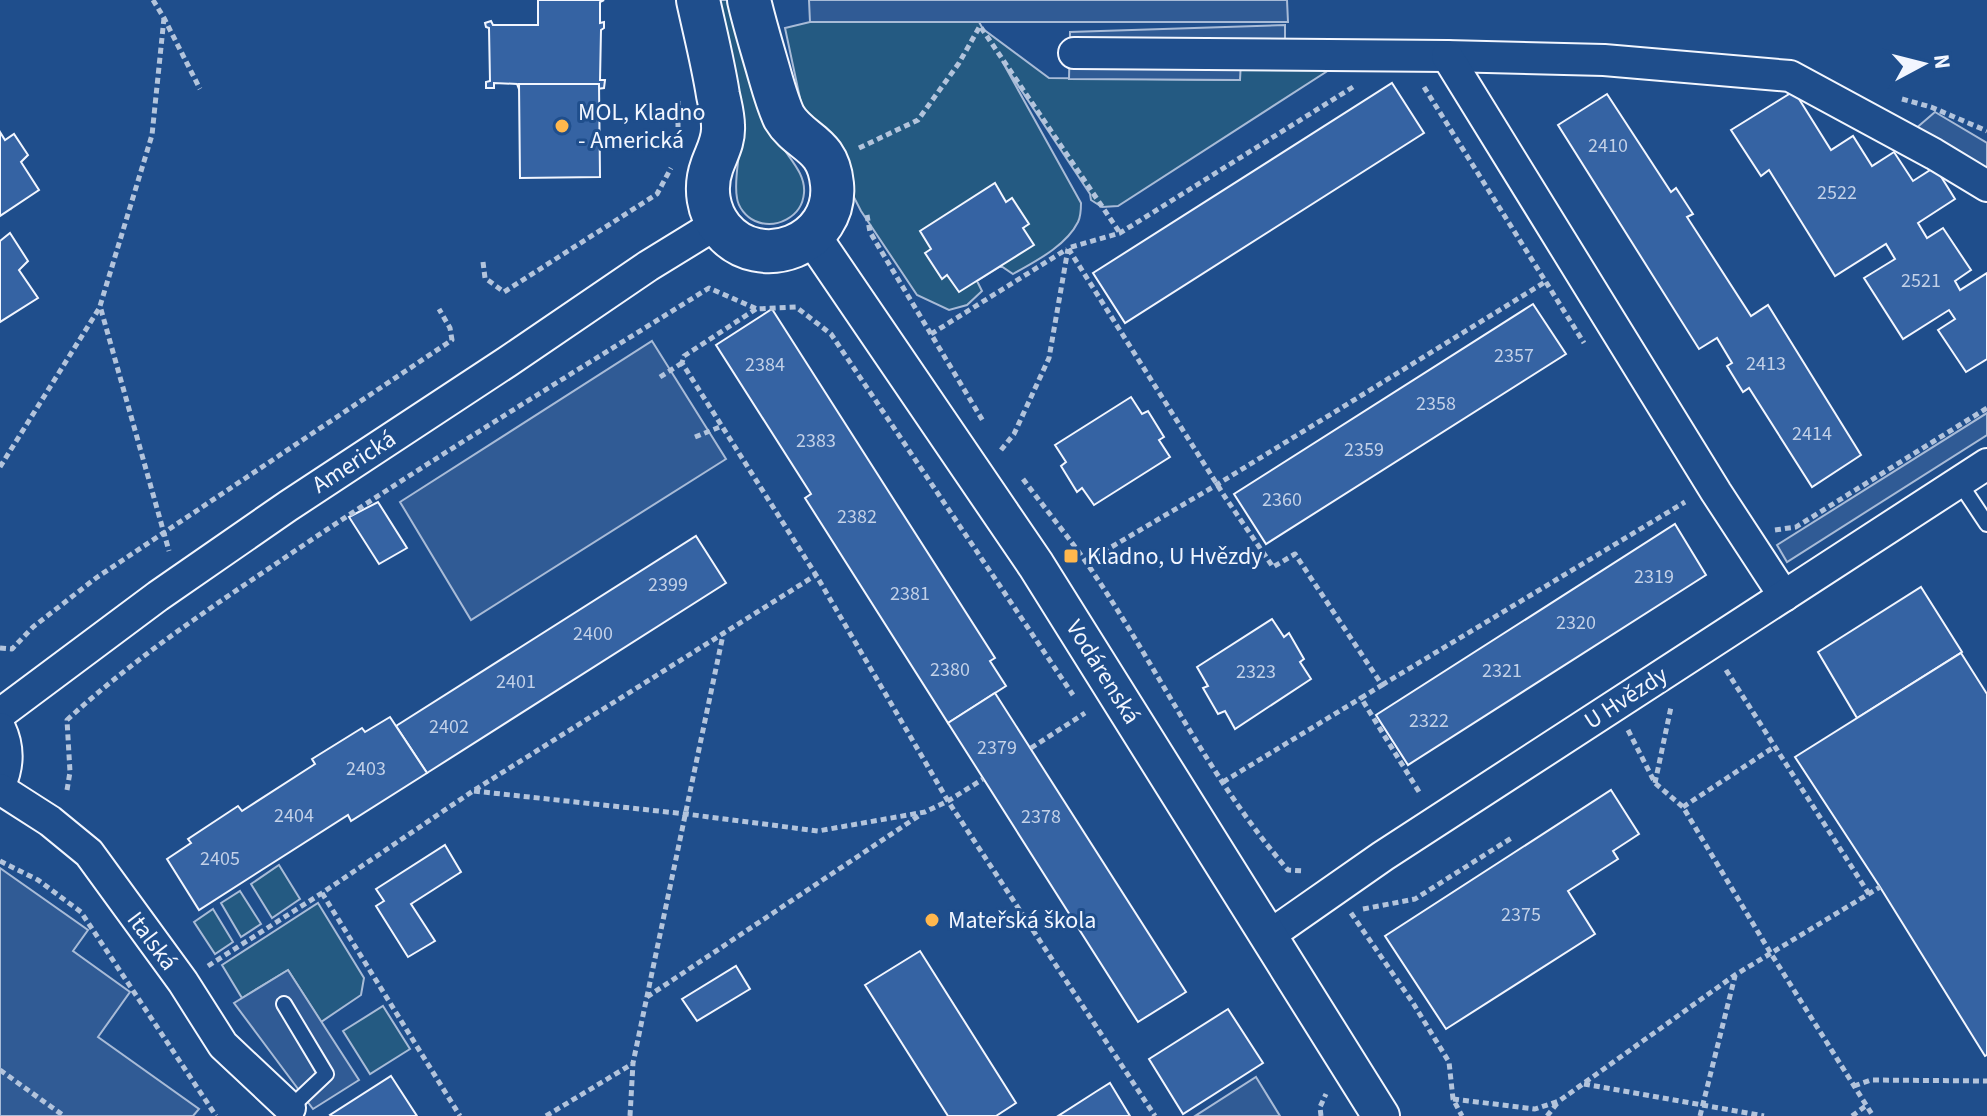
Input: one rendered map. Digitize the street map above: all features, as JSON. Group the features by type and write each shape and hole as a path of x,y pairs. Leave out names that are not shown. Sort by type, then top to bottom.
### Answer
{"main road":[{"path":"698,0 723,127 721,145 707,190 712,213 724,232 741,245 773,252 793,248 820,228 830,207 830,172 820,152 785,118 749,0"}],"street":[{"path":"1074,53 1604,60 1790,76 1987,186"},
{"path":"1447,56 1716,492 1784,596"},
{"name":"Americká","path":"0,714 178,582 288,506 648,266 718,223"},
{"name":"Vodárenská","path":"812,236 1036,565 1381,1116"},
{"name":"U Hvězdy","path":"1267,937 1383,856 1987,464"},
{"path":"0,728 8,758 0,787"},
{"name":"Italská","path":"0,787 50,821 89,853 183,982 223,1045 290,1108"}],"lane":[{"path":"1959,482 1987,524"},
{"path":"284,1004 326,1074 290,1108"}],"path":[{"path":"153,0 200,89"},
{"path":"0,467 100,306 152,135 164,18"},
{"path":"859,148 918,120 959,63 980,26 1120,233"},
{"path":"931,334 1068,248 1120,233 1404,55 1586,347"},
{"path":"677,151 678,87"},
{"path":"483,262 485,278 504,292 657,194 675,161"},
{"path":"993,437 1001,450 1014,434 1049,358 1068,248"},
{"path":"1068,248 1273,567 1295,554 1382,685"},
{"path":"880,249 985,424"},
{"path":"1086,562 1545,282"},
{"path":"67,790 70,772 67,720 96,694 213,606 336,523 709,288 757,309 796,307 831,334 1077,700"},
{"path":"100,306 178,582"},
{"path":"0,648 12,649 33,627 96,578 452,340 450,328 439,309"},
{"path":"660,377 682,363 684,356 757,309"},
{"path":"682,363 816,575 948,801 1155,1116"},
{"path":"1768,531 1796,527 1987,408"},
{"path":"695,437 722,426"},
{"path":"1020,475 1086,562 1265,844 1288,870 1316,870"},
{"path":"1223,782 1685,502 1693,514"},
{"path":"183,982 473,791 816,575"},
{"path":"630,1116 633,1063 723,634"},
{"path":"1721,663 1869,894"},
{"path":"1361,698 1423,800"},
{"path":"1655,783 1672,706"},
{"path":"1031,748 1085,713 1092,723"},
{"path":"1626,724 1655,783 1683,807 1873,1116"},
{"path":"1683,807 1774,747"},
{"path":"647,997 925,812 983,779"},
{"path":"473,791 818,831 925,812"},
{"path":"1462,1116 1453,1099 1449,1062 1351,912 1415,899 1513,837"},
{"path":"0,861 38,880 81,912 216,1116"},
{"path":"1547,1116 1559,1101 1735,975 1880,887"},
{"path":"322,893 460,1116"},
{"path":"1700,1116 1735,975"},
{"path":"546,1116 633,1063"},
{"path":"0,1070 64,1116"},
{"path":"1854,1086 1871,1080 1987,1081"},
{"path":"1321,1082 1327,1092 1320,1107 1321,1116"},
{"path":"1583,1084 1764,1116"},
{"path":"1453,1099 1535,1109 1559,1101"},
{"path":"1852,1116 1867,1105"}],"shaded area":[{"path":"713,0 734,0 753,71 771,122 802,178 804,193 798,209 779,222 755,221 738,201 739,131"},
{"path":"809,0 1287,0 1288,22 810,22"},
{"path":"810,22 979,22 983,29 1049,78 1239,80 1240,61 1329,70 1118,206 1102,207 1091,200 1002,61 1081,203 1080,215 1073,231 1050,252 1013,274 1001,266 977,281 982,291 967,305 949,310 917,295 861,211 840,170 811,127 801,103 785,28"},
{"path":"1285,25 1285,61 1241,61 1240,80 1069,79 1070,32"},
{"path":"1935,112 1987,143 1987,172 1914,130"},
{"path":"652,341 726,459 471,620 400,502"},
{"path":"1987,413 1987,435 1787,562 1777,545"},
{"path":"279,865 300,899 272,918 251,884"},
{"path":"0,868 88,930 73,951 130,992 98,1037 199,1109 193,1116 0,1116"},
{"path":"240,891 261,924 241,937 221,903"},
{"path":"318,903 364,978 361,995 321,1022 288,970 242,998 222,965"},
{"path":"213,909 233,942 215,954 194,922"},
{"path":"288,970 359,1080 313,1109 234,1003"},
{"path":"383,1006 410,1049 370,1074 343,1031"},
{"path":"1256,1077 1280,1116 1195,1116"}],"building":[{"path":"538,0 604,0 600,2 600,23 604,22 604,28 601,30 600,80 605,80 604,88 597,89 596,84 523,84 524,88 519,89 517,84 494,83 494,88 486,88 486,82 490,81 489,28 485,23 538,25"},
{"path":"1392,83 1424,133 1125,323 1093,273"},
{"path":"519,84 599,84 600,177 520,178"},
{"path":"1794,91 1831,150 1853,136 1872,166 1894,152 1913,181 1935,167 1955,199 1918,223 1927,238 1943,228 1971,270 1955,281 1960,290 1987,273 1987,359 1966,372 1938,330 1955,319 1949,310 1903,339 1864,278 1895,259 1886,244 1835,276 1769,170 1761,176 1731,130"},
{"path":"1607,94 1671,192 1676,188 1693,214 1687,217 1751,316 1768,305 1861,455 1812,487 1749,388 1743,392 1727,366 1732,363 1717,338 1699,349 1558,125"},
{"path":"0,132 5,140 14,134 28,155 21,162 39,190 0,216"},
{"path":"995,183 1006,202 1012,198 1029,224 1023,228 1034,245 959,292 947,275 942,279 925,253 931,249 920,231"},
{"path":"10,233 28,261 19,270 38,298 0,322 0,241"},
{"path":"1533,304 1566,354 1266,544 1234,494"},
{"path":"772,309 995,658 990,661 1006,686 948,723 805,498 811,494 716,345"},
{"path":"1131,397 1142,414 1148,411 1164,437 1159,440 1170,457 1094,505 1082,488 1077,492 1061,466 1066,462 1055,445"},
{"path":"378,502 407,548 379,564 349,517"},
{"path":"1675,524 1706,575 1408,765 1376,715"},
{"path":"696,536 726,583 427,773 396,726"},
{"path":"1921,587 1962,652 1857,718 1818,652"},
{"path":"1272,619 1284,637 1289,633 1304,659 1300,662 1311,679 1235,729 1225,711 1218,714 1203,688 1208,686 1197,667"},
{"path":"1961,653 1987,694 1985,1056 1795,757"},
{"path":"995,693 1186,992 1138,1022 948,723"},
{"path":"390,717 427,773 351,821 348,815 199,910 167,859 191,843 188,839 238,806 242,811 315,764 312,759 362,728 365,732"},
{"path":"1611,790 1639,834 1613,851 1618,859 1568,891 1595,934 1446,1029 1385,936"},
{"path":"445,845 461,872 411,904 435,941 408,957 376,906 384,901 376,889"},
{"path":"920,951 1016,1103 996,1116 948,1116 865,985"},
{"path":"736,966 750,989 697,1021 682,999"},
{"path":"1228,1009 1263,1063 1183,1114 1149,1059"},
{"path":"391,1076 417,1116 330,1115"},
{"path":"1110,1083 1130,1116 1058,1116 1097,1091"}],"place":[{"name":"MOL, Kladno - Americká","path":"562,126"},
{"name":"Kladno, U Hvězdy","path":"1071,556"},
{"name":"Mateřská škola","path":"932,920"}]}
